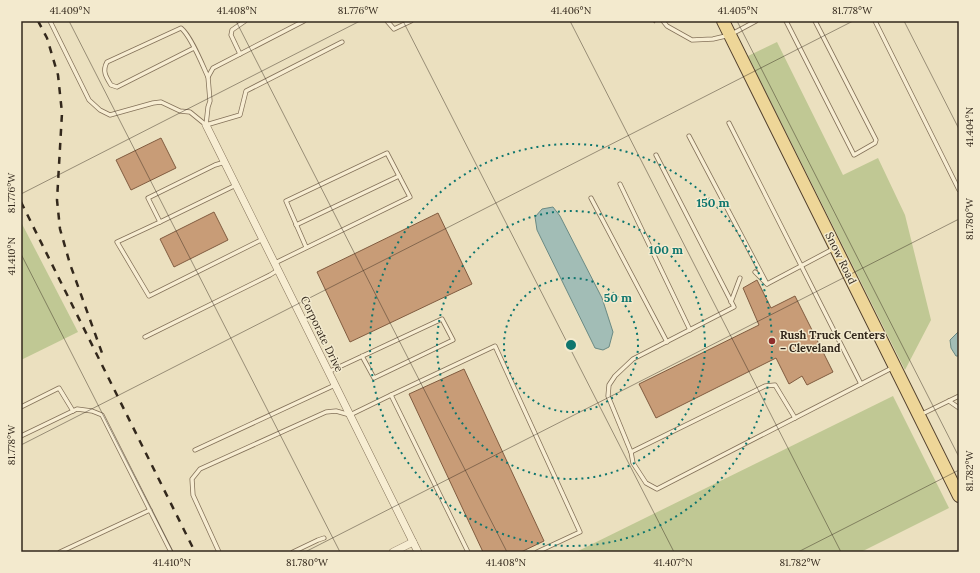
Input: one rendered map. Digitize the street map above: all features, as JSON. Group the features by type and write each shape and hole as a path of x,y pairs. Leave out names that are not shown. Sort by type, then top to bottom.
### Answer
{"main road":[{"name":"Snow Road","path":"723,21 958,491"}],"street":[{"name":"Corporate Drive","path":"206,125 418,552"},
{"path":"393,552 413,542"}],"lane":[{"path":"50,21 89,100 100,110 110,115 160,102 180,111 190,112 206,125"},
{"path":"240,54 231,35 232,30 245,21"},
{"path":"292,21 294,26"},
{"path":"208,77 213,68 304,21"},
{"path":"386,21 394,29 411,21"},
{"path":"663,21 667,26 692,40 713,39 730,35 756,21"},
{"path":"786,21 854,155 875,143 876,140 815,21"},
{"path":"875,21 959,190"},
{"path":"194,48 117,86 111,85 105,74 104,68 107,62 181,28 194,48 208,77 210,101 206,125"},
{"path":"206,125 240,115 246,91 342,42"},
{"path":"729,124 861,384"},
{"path":"689,136 768,284"},
{"path":"274,263 410,197 387,154 286,201 306,247"},
{"path":"656,155 734,307 633,359 615,376 609,386 608,396 631,452 633,462 646,483 657,489 895,366"},
{"path":"160,222 148,198 215,165 225,162"},
{"path":"296,225 399,176"},
{"path":"620,184 690,330"},
{"path":"236,185 117,242 149,296 263,239"},
{"path":"591,198 667,342"},
{"path":"768,284 836,248"},
{"path":"145,337 278,270"},
{"path":"755,272 768,284"},
{"path":"731,302 740,278"},
{"path":"328,372 362,356 442,319 453,340 374,378 362,356"},
{"path":"219,552 193,496 192,479 200,469 326,412 336,411 350,415 494,346 580,532 538,552"},
{"path":"195,450 335,385"},
{"path":"631,452 765,386 775,385 795,418"},
{"path":"21,407 59,388 72,411"},
{"path":"391,395 468,552"},
{"path":"919,415 959,396"},
{"path":"949,401 959,408"},
{"path":"21,436 77,409 92,411 102,415 171,552"},
{"path":"60,552 150,510"},
{"path":"293,552 324,538"}],"green space":[{"path":"777,42 843,175 878,158 905,215 931,320 905,370 748,56"},
{"path":"21,222 78,332 21,360"},
{"path":"893,396 949,508 861,552 576,552"}],"water":[{"path":"553,207 560,216 602,298 613,332 609,347 603,350 595,348 537,230 535,217 542,209"},
{"path":"959,331 959,356 956,356 951,348 950,340"}],"building":[{"path":"161,138 176,168 131,190 116,160"},
{"path":"214,212 228,240 174,267 160,239"},
{"path":"438,213 472,284 350,342 317,272"},
{"name":"Rush Truck Centers – Cleveland","path":"757,280 771,308 795,296 833,372 807,385 802,376 789,384 776,358 656,418 639,384 759,325 743,288"},
{"path":"464,369 544,541 521,552 483,552 409,394"}],"railway":[{"path":"38,21 47,38 58,75 62,113 57,200 60,229 70,264 102,353"},
{"path":"21,202 195,552"}],"place":[{"name":"Rush Truck Centers – Cleveland","path":"772,341"}]}
